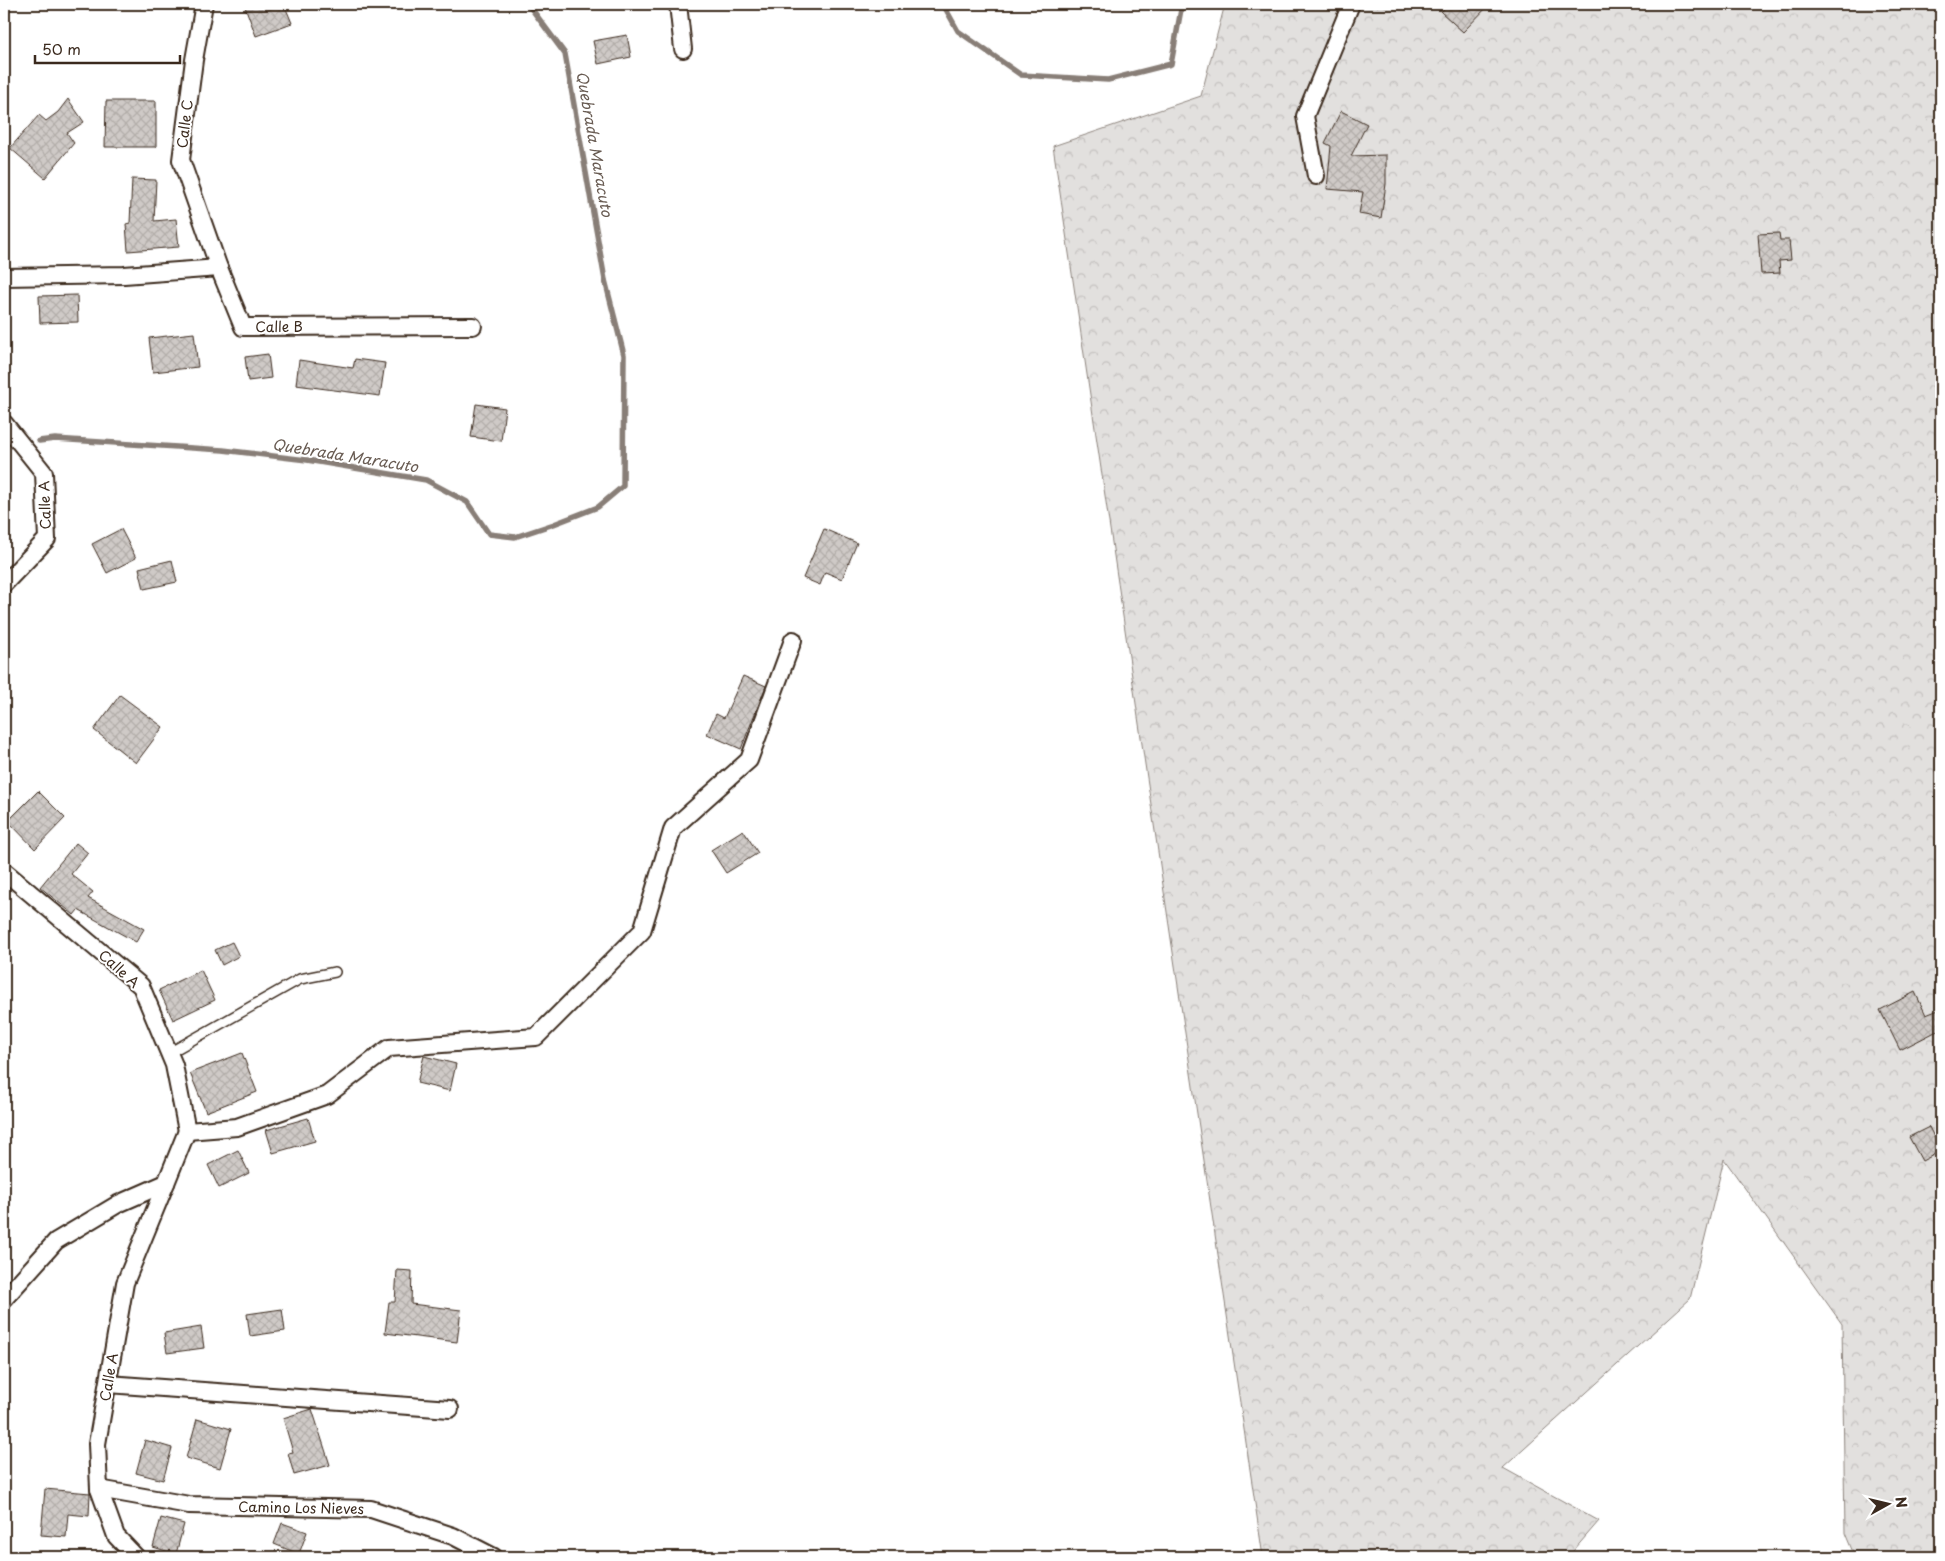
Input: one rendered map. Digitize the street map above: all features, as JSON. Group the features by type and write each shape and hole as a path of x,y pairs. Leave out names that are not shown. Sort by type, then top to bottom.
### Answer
{"street":[{"name":"Calle C","path":"204,4 194,60 181,160 219,268"},
{"path":"678,4 683,49"},
{"path":"1316,176 1305,116 1351,4"},
{"path":"4,277 124,274 219,268"},
{"name":"Calle B","path":"219,268 243,327 473,326"},
{"name":"Calle A","path":"4,422 44,473 47,539 4,584"},
{"path":"187,1131 237,1127 327,1095 389,1048 536,1037 642,931 673,828 749,760 793,640"},
{"name":"Calle A","path":"4,870 141,986 174,1065 187,1131 125,1283 97,1444 99,1489 116,1536 136,1557"},
{"path":"4,1299 56,1241 118,1204 166,1183"},
{"path":"108,1384 450,1409"},
{"name":"Camino Los Nieves","path":"99,1489 189,1505 371,1509 452,1536 494,1557"}],"lane":[{"path":"169,1053 300,979 335,972"}],"green space":[{"path":"1225,4 1941,4 1941,1557 1855,1557 1845,1533 1842,1324 1724,1159 1690,1299 1503,1468 1599,1521 1568,1557 1263,1557 1053,146 1201,96"}],"building":[{"path":"244,4 284,4 292,23 256,36"},
{"path":"1449,4 1490,4 1463,32 1441,12"},
{"path":"627,35 631,57 598,64 593,41"},
{"path":"68,99 84,122 67,133 74,143 45,178 10,148 39,115 46,121 58,112"},
{"path":"106,101 156,101 156,147 105,147"},
{"path":"1341,111 1367,124 1351,156 1386,155 1386,184 1381,218 1359,214 1363,192 1327,189 1331,146 1325,143"},
{"path":"132,179 156,180 154,221 176,219 179,247 128,251 126,224 130,223"},
{"path":"1779,233 1780,240 1789,240 1791,260 1779,261 1780,273 1761,274 1758,234"},
{"path":"77,295 78,322 40,323 39,296"},
{"path":"194,333 198,367 153,372 149,338"},
{"path":"268,354 271,378 248,381 245,357"},
{"path":"355,359 385,363 380,396 296,385 299,360 353,368"},
{"path":"476,404 505,408 501,441 471,437"},
{"path":"121,529 136,558 107,573 92,544"},
{"path":"824,529 857,543 842,579 825,572 820,585 803,578"},
{"path":"172,560 177,582 144,589 139,568"},
{"path":"743,676 766,686 741,749 707,734 716,714 724,718"},
{"path":"120,695 163,727 136,763 94,730"},
{"path":"38,791 65,818 35,849 8,821"},
{"path":"743,830 758,853 726,873 711,850"},
{"path":"76,843 88,853 71,874 93,892 88,898 144,929 136,942 78,910 74,915 40,887"},
{"path":"232,942 239,956 222,965 215,950"},
{"path":"201,970 215,1000 173,1020 159,990"},
{"path":"1915,992 1926,1015 1941,1009 1941,1029 1900,1050 1880,1010"},
{"path":"242,1053 257,1092 206,1112 190,1073"},
{"path":"424,1056 456,1064 450,1091 417,1083"},
{"path":"308,1118 315,1141 273,1153 266,1130"},
{"path":"1929,1127 1941,1151 1922,1161 1909,1137"},
{"path":"238,1150 249,1173 219,1188 208,1165"},
{"path":"397,1270 412,1271 411,1304 461,1310 457,1342 385,1333 389,1302 395,1302"},
{"path":"282,1309 285,1331 250,1336 247,1314"},
{"path":"201,1327 204,1348 167,1353 164,1333"},
{"path":"312,1409 330,1465 294,1475 288,1453 293,1452 283,1418"},
{"path":"197,1419 231,1429 220,1468 186,1458"},
{"path":"145,1440 172,1448 163,1480 136,1473"},
{"path":"45,1489 90,1493 89,1516 68,1514 66,1537 41,1535"},
{"path":"161,1518 184,1524 176,1554 153,1547"},
{"path":"282,1523 307,1532 299,1554 274,1544"}],"waterway":[{"name":"Quebrada Maracuto","path":"39,441 55,439 223,450 307,460 426,480 467,502 489,534 515,537 598,507 623,486 624,355 605,280 565,54 528,4"},
{"name":"Quebrada Maracuto","path":"943,4 958,31 1021,75 1108,80 1171,64 1182,4"}]}
